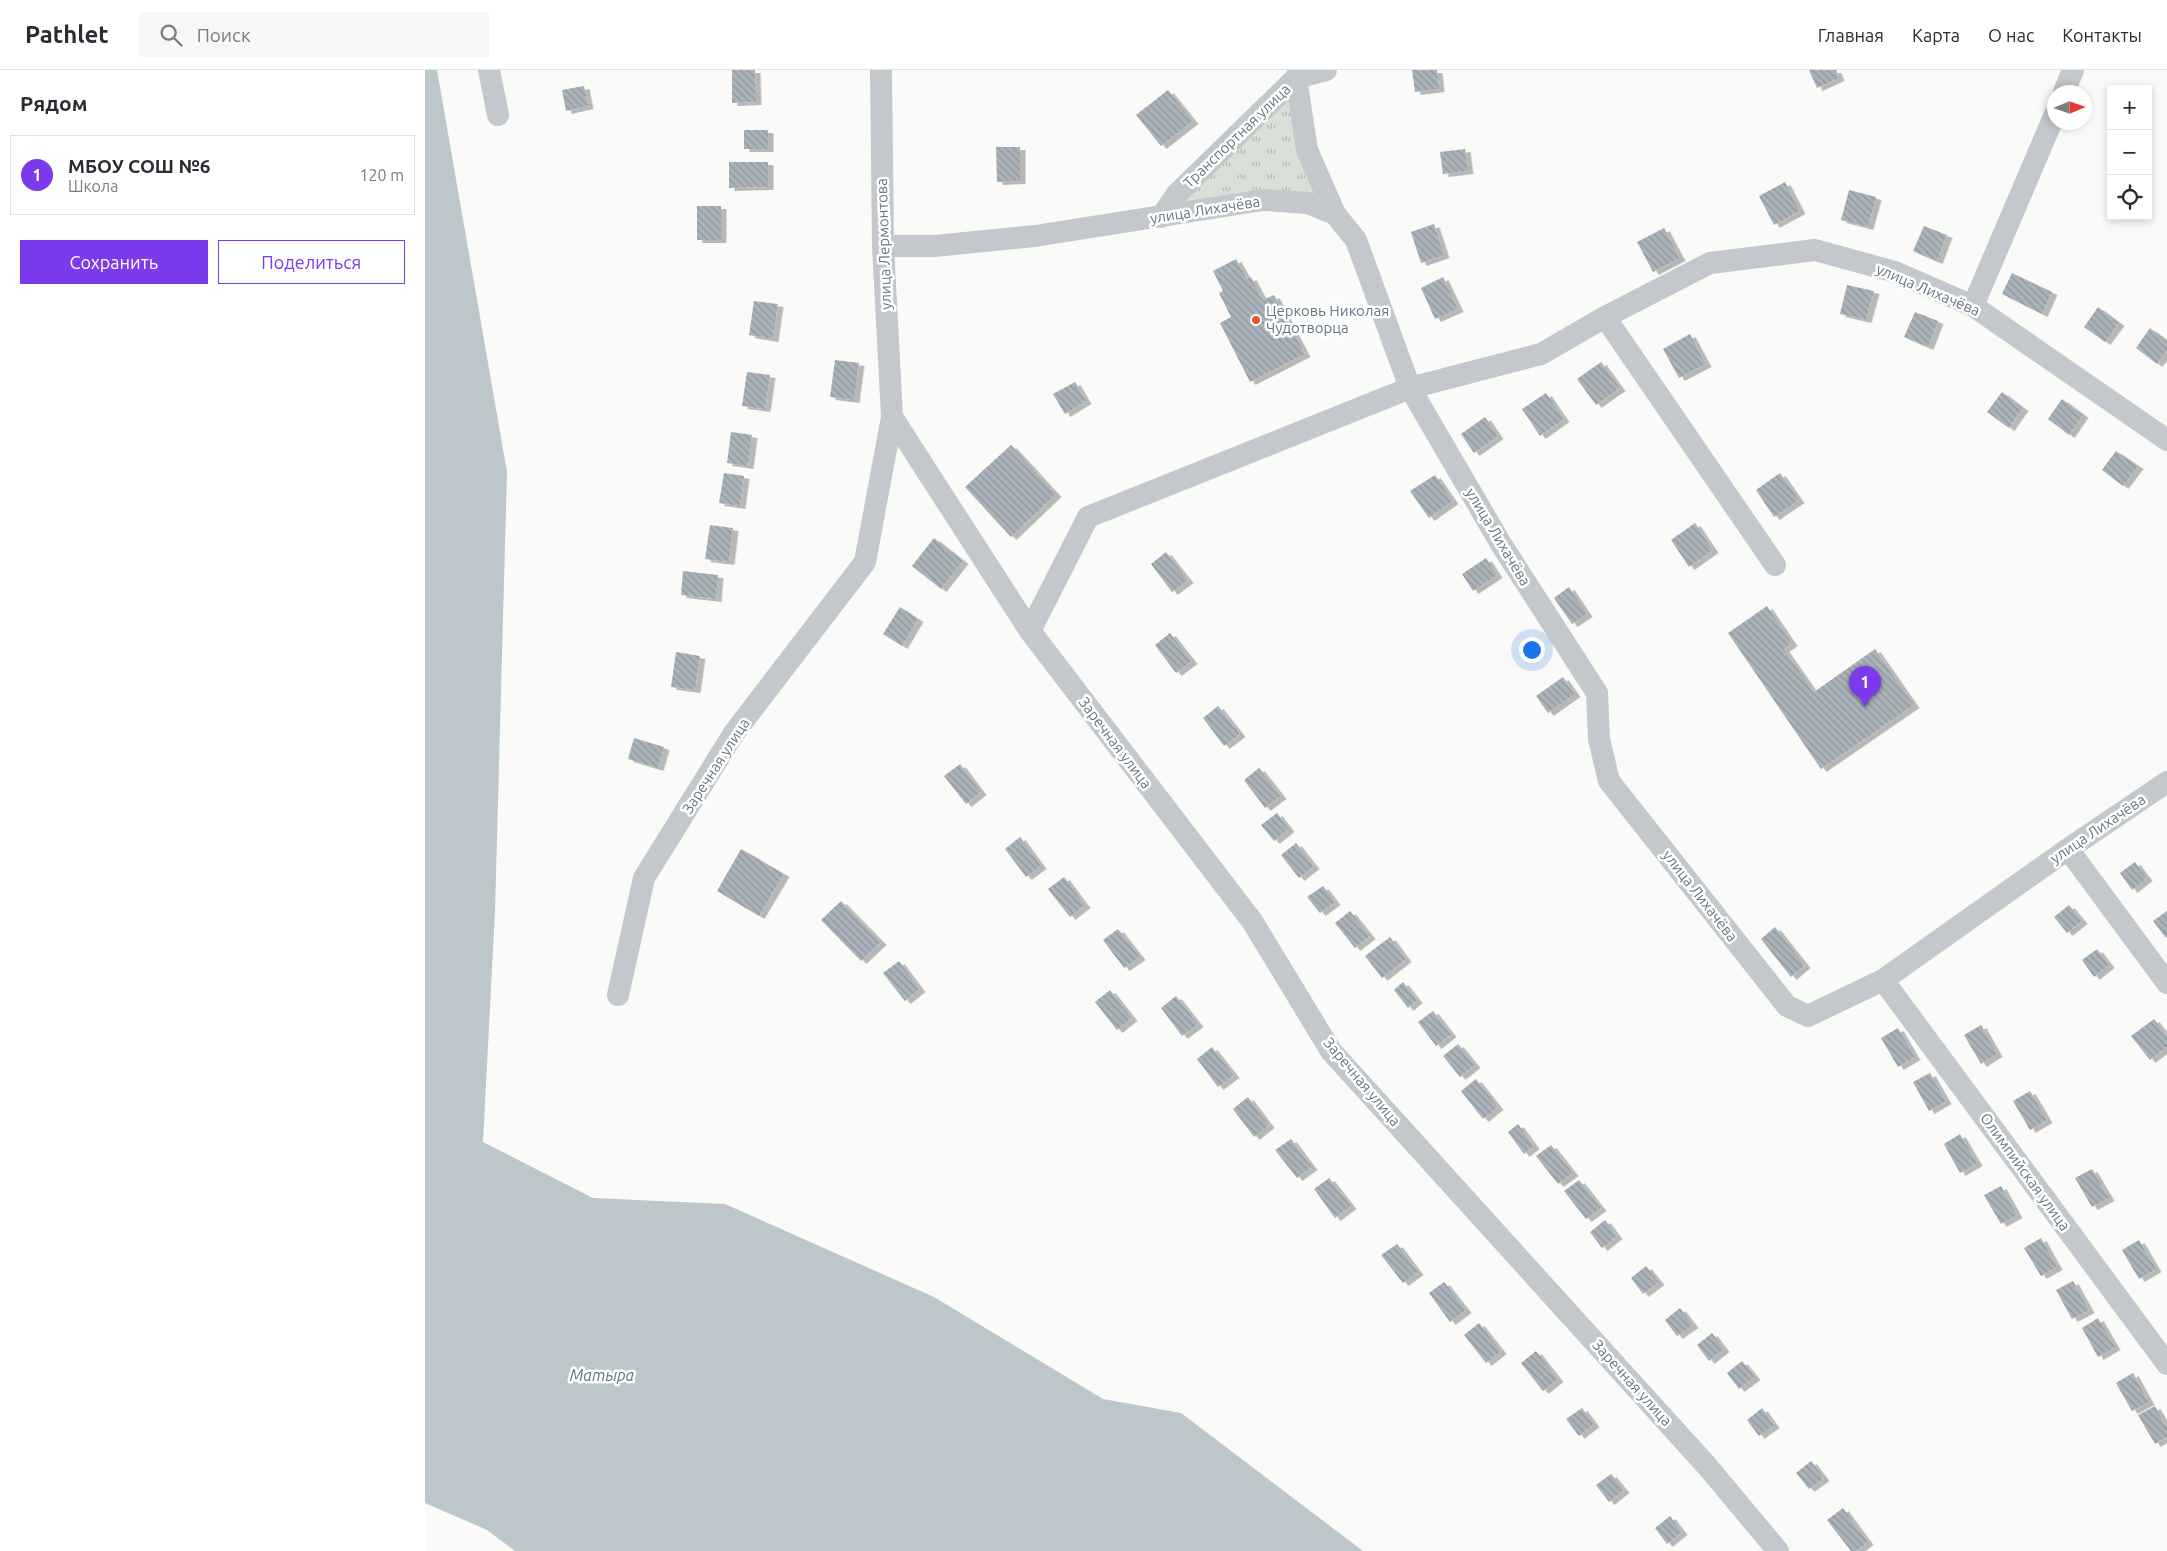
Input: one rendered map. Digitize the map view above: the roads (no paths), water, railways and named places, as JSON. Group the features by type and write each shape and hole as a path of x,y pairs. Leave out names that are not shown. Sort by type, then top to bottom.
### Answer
{"street":[{"path":"489,70 498,114"},
{"name":"улица Лермонтова","path":"881,70 883,246 892,417"},
{"name":"Транспортная улица","path":"1161,217 1177,194 1298,74 1326,70"},
{"path":"2067,85 2073,70"},
{"name":"Транспортная улица","path":"1298,74 1307,150 1335,214"},
{"path":"1973,306 2048,130"},
{"name":"улица Лихачёва","path":"883,246 934,246 1035,236 1263,200 1308,203 1335,214 1356,240 1410,388 1501,544 1597,693 1599,739 1609,781 1787,1006 1808,1016 1883,980 2068,849 2167,782"},
{"name":"улица Лихачёва","path":"1030,631 1088,517 1410,388 1541,354 1605,317 1710,263 1815,250 1895,272 1973,306 2167,440"},
{"path":"1605,317 1775,565"},
{"name":"Заречная улица","path":"892,417 1030,631 1252,922 1331,1051 1707,1466 1778,1551"},
{"name":"Заречная улица","path":"618,995 644,878 734,733 865,562 892,417"},
{"path":"2068,849 2167,983"},
{"name":"Олимпийская улица","path":"1883,980 2167,1364"}],"water":[{"name":"Матыра","path":"425,70 437,70 507,472 495,911 483,1142 593,1198 725,1204 934,1297 1103,1399 1181,1413 1363,1551 515,1551 487,1530 425,1503"}],"place":[{"name":"Церковь Николая Чудотворца","path":"1256,320"},
{"name":"МБОУ СОШ №6","path":"1865,707"}]}
